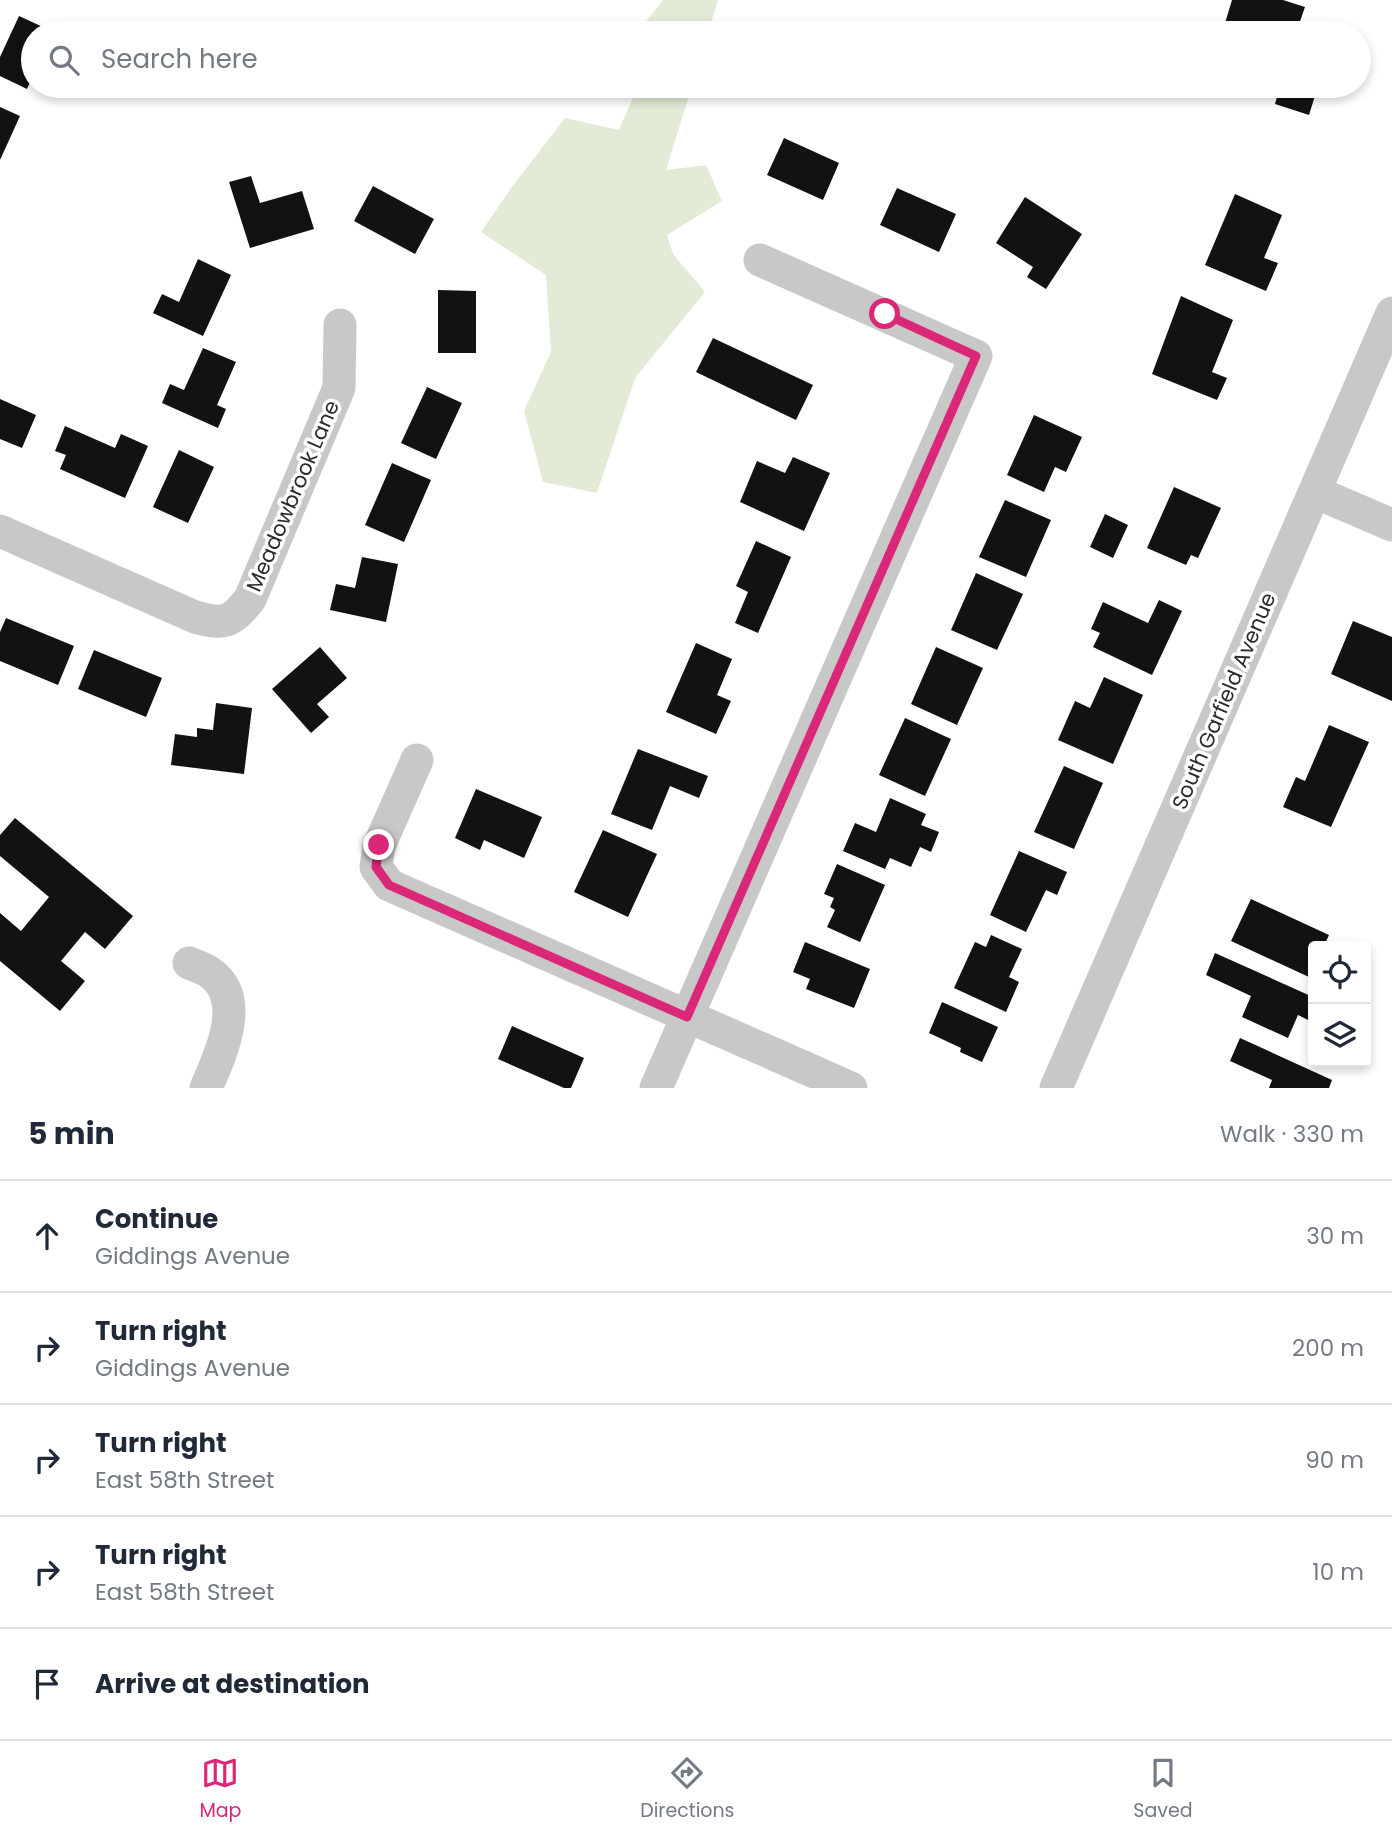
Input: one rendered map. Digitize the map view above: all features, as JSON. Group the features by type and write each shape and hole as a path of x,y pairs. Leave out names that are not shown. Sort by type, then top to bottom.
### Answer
{"street":[{"path":"656,1088 976,356 761,260"},
{"name":"South Garfield Avenue","path":"1056,1088 1392,313"},
{"name":"Meadowbrook Lane","path":"0,531 195,617 218,623 238,614 250,599 339,388 340,325"},
{"path":"1315,492 1392,525"},
{"path":"417,760 379,845 376,867 389,885 851,1088"},
{"path":"189,963 211,973 224,989 230,1016 225,1044 206,1088"}],"green space":[{"path":"663,0 718,0 712,21 646,21"},
{"path":"633,98 688,98 666,170 706,165 722,201 667,235 673,254 705,292 635,378 597,493 543,482 524,411 551,352 546,275 481,232 565,118 619,130"}],"building":[{"path":"1232,0 1283,0 1305,7 1300,21 1226,21"},
{"path":"19,16 30,21 21,21 21,86 0,76 0,57"},
{"path":"1277,98 1314,98 1309,115 1275,104"},
{"path":"0,107 20,116 0,160"},
{"path":"784,138 839,163 823,200 767,175"},
{"path":"251,176 260,203 302,191 314,229 250,248 229,182"},
{"path":"373,186 434,219 415,254 354,221"},
{"path":"897,188 956,214 939,252 880,225"},
{"path":"1235,194 1282,215 1264,258 1278,263 1266,291 1205,265"},
{"path":"1025,197 1082,234 1046,289 1027,277 1033,267 996,243"},
{"path":"198,259 231,275 203,336 153,313 162,294 179,302"},
{"path":"438,290 476,291 476,353 438,353"},
{"path":"1181,296 1233,320 1212,372 1227,378 1217,400 1152,374"},
{"path":"713,338 813,385 796,420 696,372"},
{"path":"203,348 236,362 217,405 226,409 218,428 162,403 170,384 184,390"},
{"path":"427,387 462,403 436,459 401,443"},
{"path":"0,399 36,415 22,448 0,439"},
{"path":"1034,415 1082,437 1066,472 1055,467 1044,492 1007,475"},
{"path":"65,426 115,448 121,434 148,446 125,498 60,469 66,455 55,451"},
{"path":"179,450 214,467 188,523 153,507"},
{"path":"793,457 830,473 804,531 740,502 757,461 785,473"},
{"path":"392,463 431,480 404,542 365,525"},
{"path":"1174,487 1221,508 1198,558 1191,555 1186,565 1147,548"},
{"path":"1005,500 1051,520 1026,577 979,557"},
{"path":"1105,514 1128,525 1113,558 1090,547"},
{"path":"756,541 791,557 758,633 735,623 748,592 736,586"},
{"path":"362,557 398,564 386,622 330,610 336,584 355,588"},
{"path":"976,573 1023,594 997,650 951,630"},
{"path":"1159,600 1182,611 1152,675 1093,647 1100,633 1091,629 1103,602 1148,623"},
{"path":"6,618 74,646 58,685 0,661 0,632"},
{"path":"1353,621 1392,637 1392,701 1331,674"},
{"path":"696,643 732,659 717,695 731,701 716,734 666,712"},
{"path":"320,647 347,678 317,704 329,717 311,733 272,689"},
{"path":"936,647 983,668 957,725 911,704"},
{"path":"94,650 162,678 146,717 78,689"},
{"path":"1104,677 1143,695 1113,764 1058,740 1075,701 1090,708"},
{"path":"216,703 252,708 244,774 171,765 175,734 197,737 197,728 213,730"},
{"path":"905,718 951,739 925,796 879,775"},
{"path":"1329,725 1369,742 1331,827 1283,807 1296,777 1305,781"},
{"path":"638,749 708,776 699,798 670,786 652,830 611,814"},
{"path":"1064,766 1103,783 1074,849 1034,832"},
{"path":"476,789 542,817 524,858 484,840 480,850 455,838"},
{"path":"890,798 926,814 921,825 939,832 931,852 920,847 911,867 890,858 885,869 843,851 855,823 876,832"},
{"path":"15,818 133,916 105,949 85,932 61,961 85,981 60,1011 0,961 0,913 21,931 49,897 0,856 0,835"},
{"path":"603,830 657,854 628,917 574,892"},
{"path":"1019,851 1067,872 1057,895 1046,890 1026,932 990,915"},
{"path":"837,864 885,885 860,942 827,927 835,910 830,907 834,898 824,894"},
{"path":"1251,899 1329,935 1326,941 1308,941 1308,977 1231,941"},
{"path":"991,935 1022,949 1009,977 1019,982 1006,1012 954,988 975,942 986,947"},
{"path":"805,942 870,969 854,1008 806,989 810,979 793,972"},
{"path":"1215,953 1308,995 1308,1020 1298,1015 1288,1038 1242,1017 1251,996 1206,975"},
{"path":"942,1002 998,1027 982,1062 960,1052 961,1048 929,1033"},
{"path":"512,1026 584,1058 571,1088 564,1088 498,1059"},
{"path":"1240,1038 1332,1080 1329,1088 1269,1088 1272,1080 1230,1061"}],"route":[{"path":"379,845 376,867 389,885 687,1017 976,356 885,314"}]}
